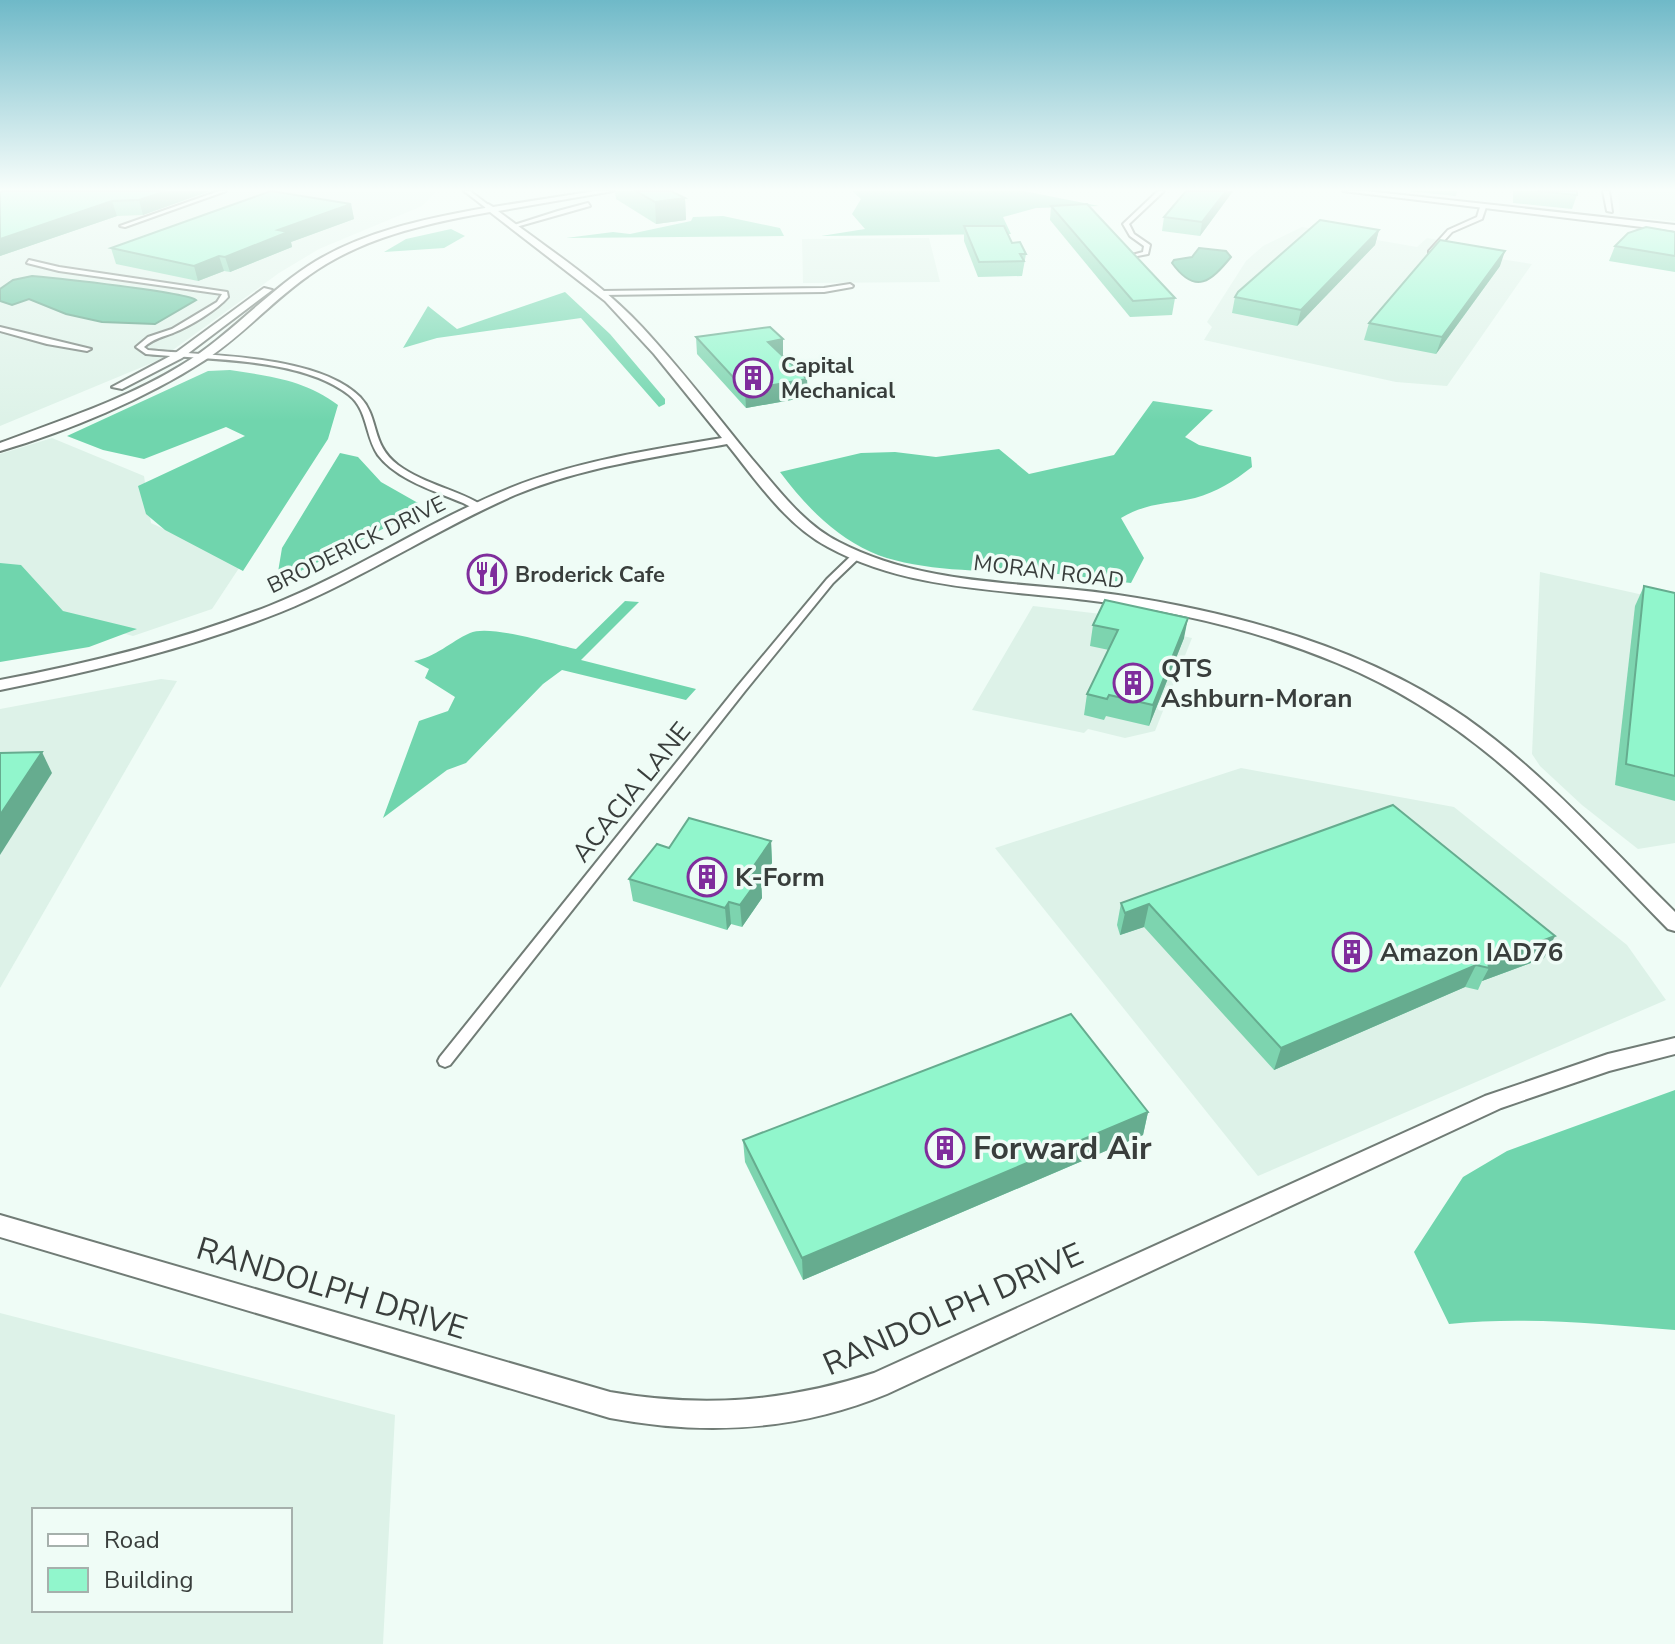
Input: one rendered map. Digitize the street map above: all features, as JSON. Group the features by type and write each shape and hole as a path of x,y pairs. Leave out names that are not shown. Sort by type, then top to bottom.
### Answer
{"street":[{"path":"54,268 225,293 219,303 174,330 150,338 140,347 146,352 293,369 338,385 365,408 376,446 386,459 416,479 481,507"},
{"path":"0,434 110,391 178,356 297,268"},
{"path":"0,447 111,404 201,358 226,341 289,285 316,268"},
{"name":"MORAN ROAD","path":"569,268 603,293 681,380 793,515 830,543 856,556 943,580 1065,592 1166,609 1290,642 1365,669 1431,703 1485,741 1675,924"},
{"path":"603,293 824,290 850,286"},
{"path":"0,329 87,349"},
{"path":"669,451 698,441 703,434 681,380"},
{"name":"BRODERICK DRIVE","path":"0,685 136,653 267,611 347,577 513,492 566,473 730,440"},
{"name":"ACACIA LANE","path":"445,1061 741,689 830,581 856,556"},
{"name":"RANDOLPH DRIVE","path":"0,1226 610,1405 694,1418 763,1415 840,1399 878,1385 1493,1102 1608,1063 1675,1046"}],"shaded area":[{"path":"0,268 288,268 159,360 0,426"},
{"path":"803,268 936,268 940,282 803,283"},
{"path":"1176,268 1222,268 1210,278 1196,282"},
{"path":"1242,268 1529,268 1447,386 1396,382 1204,340 1212,327 1207,322"},
{"path":"32,276 146,289 196,300 155,324 102,322 66,314 29,299 12,305 0,301 0,289 13,280"},
{"path":"565,292 610,334 665,399 665,404 659,407 581,318 437,338 403,348 428,306 457,329"},
{"path":"230,370 300,385 338,405 328,439 243,571 165,530 146,514 138,486 245,436 226,427 144,459 103,450 67,436 208,371"},
{"path":"1153,401 1213,410 1185,437 1199,445 1251,457 1252,467 1211,493 1149,506 1121,518 1144,558 1131,583 1053,574 948,569 888,558 844,537 809,507 780,472 861,453 895,452 936,457 999,449 1029,474 1114,455"},
{"path":"52,438 144,476 151,523 241,565 212,609 133,636 58,616 0,570 0,454"},
{"path":"340,453 358,457 381,482 418,503 408,516 293,575 278,572 282,548"},
{"path":"0,563 21,565 63,611 137,629 89,647 0,662"},
{"path":"1540,572 1675,602 1675,843 1638,849 1582,805 1540,766 1532,754"},
{"path":"625,601 639,602 581,660 696,689 686,700 562,670 543,684 466,763 447,770 383,818 419,721 448,711 455,697 425,678 429,669 414,661 479,631 506,633 576,649"},
{"path":"1033,606 1101,614 1103,619 1192,638 1155,731 1125,738 1088,729 1084,733 972,710"},
{"path":"161,679 177,681 0,988 0,709"},
{"path":"1241,768 1454,807 1627,945 1666,1000 1258,1176 995,848"},
{"path":"1675,1090 1675,1330 1533,1321 1449,1324 1414,1252 1463,1177 1507,1151"},
{"path":"0,1313 395,1415 383,1644 0,1644"}],"building":[{"path":"1104,268 1147,268 1175,298 1133,301"},
{"path":"1266,268 1342,268 1301,310 1235,297"},
{"path":"1416,268 1493,268 1442,337 1369,323"},
{"path":"770,327 783,339 768,342 807,379 745,390 696,337"},
{"path":"1644,586 1675,593 1675,776 1626,764"},
{"name":"QTS Ashburn-Moran","path":"1105,600 1188,618 1153,705 1109,695 1107,699 1087,694 1118,630 1093,625"},
{"path":"42,752 0,815 0,753"},
{"name":"Amazon IAD76","path":"1393,805 1555,936 1488,961 1489,968 1476,965 1281,1048 1149,904 1125,913 1121,903"},
{"name":"K-Form","path":"689,818 771,841 749,873 761,876 740,905 729,902 725,908 629,879 657,844 669,848"},
{"name":"Forward Air","path":"1071,1014 1148,1112 802,1258 743,1140"}],"place":[{"name":"Capital Mechanical","path":"753,378"},
{"name":"Broderick Cafe","path":"487,574"},
{"name":"QTS Ashburn-Moran","path":"1133,683"},
{"name":"K-Form","path":"707,877"},
{"name":"Amazon IAD76","path":"1352,952"},
{"name":"Forward Air","path":"945,1148"}]}
